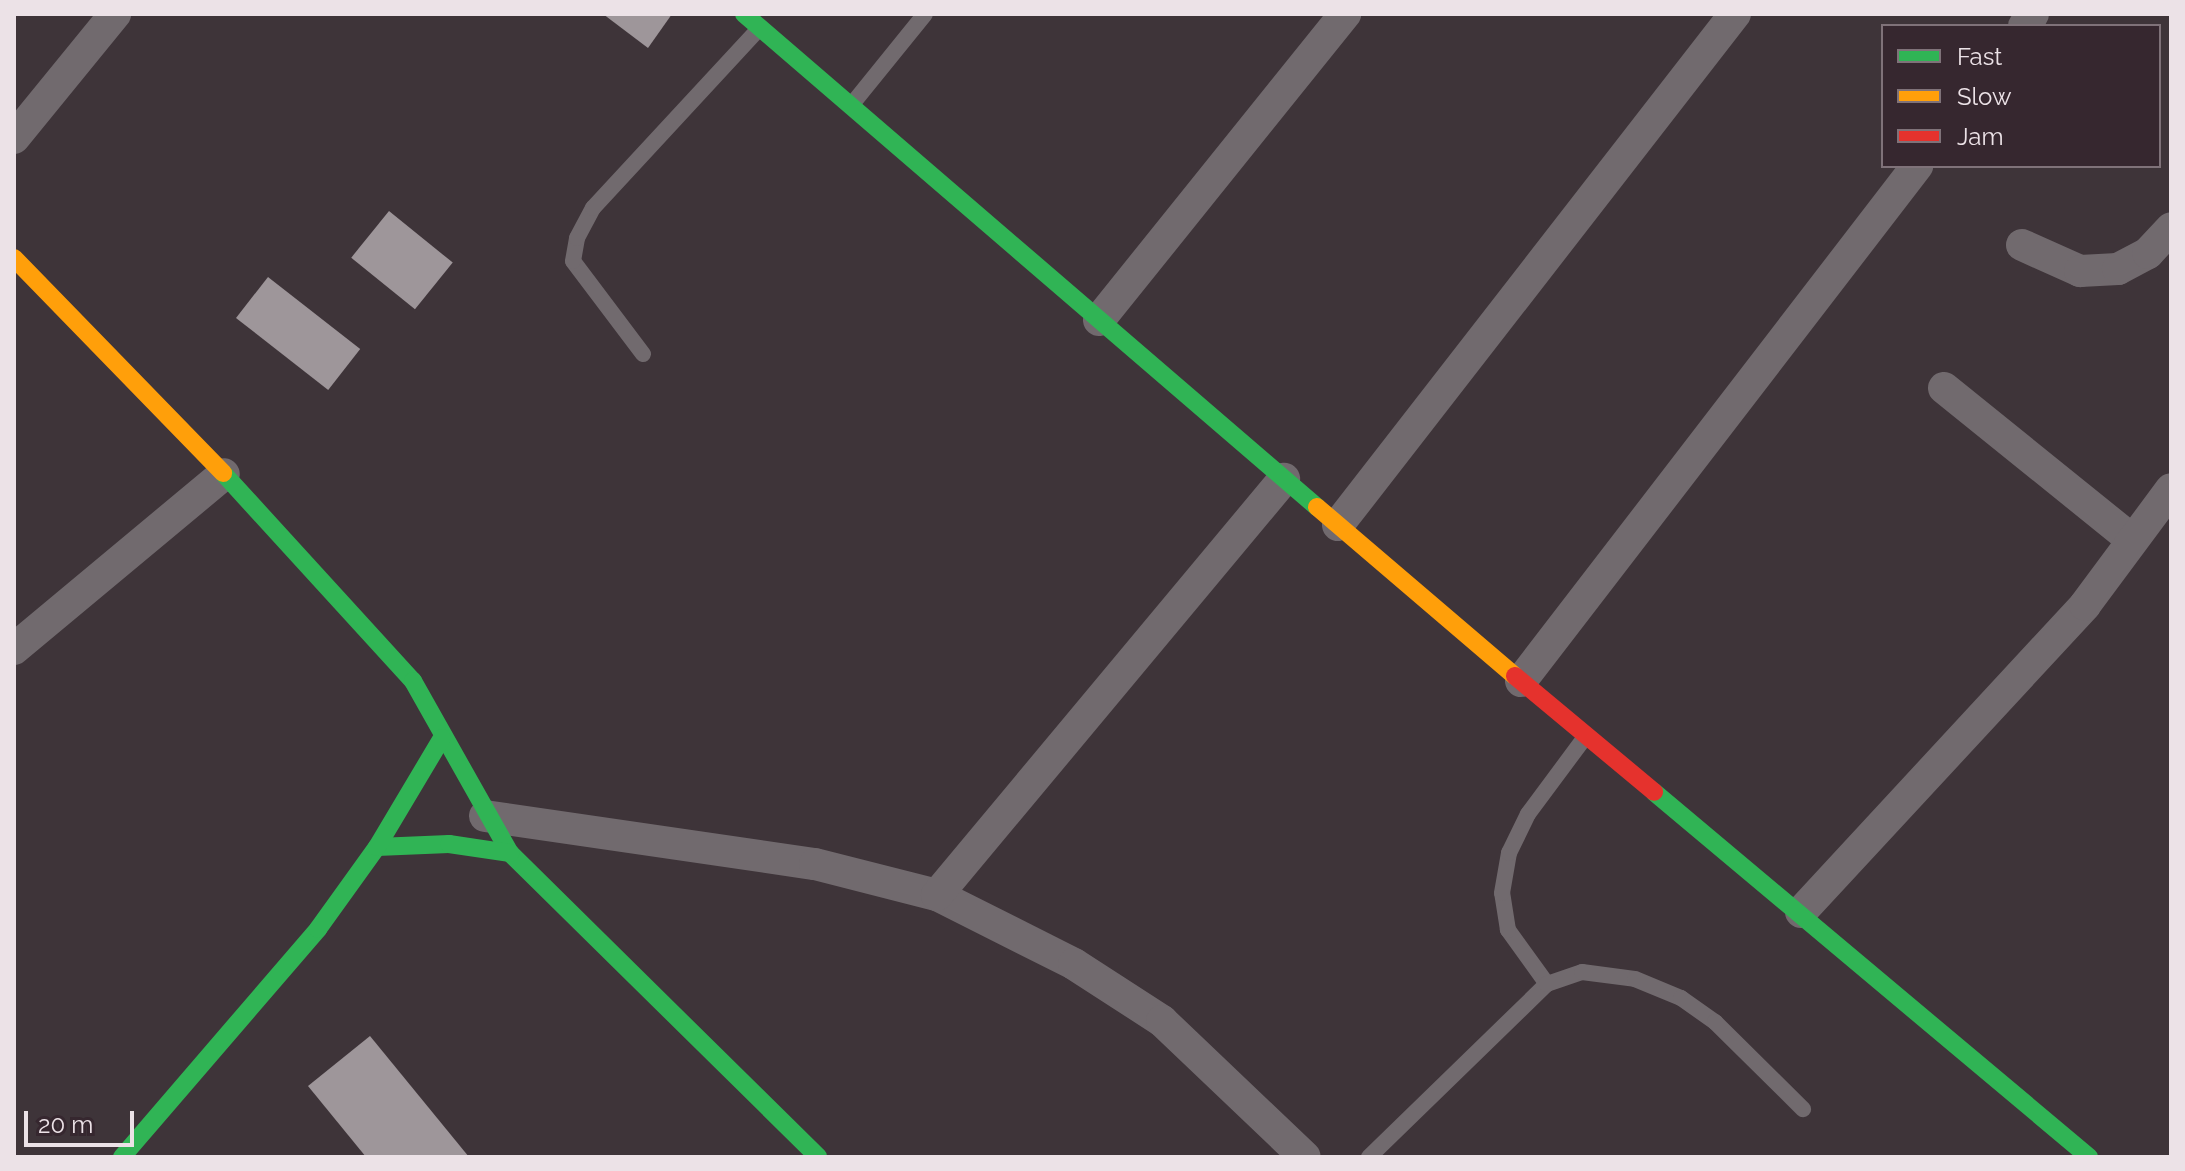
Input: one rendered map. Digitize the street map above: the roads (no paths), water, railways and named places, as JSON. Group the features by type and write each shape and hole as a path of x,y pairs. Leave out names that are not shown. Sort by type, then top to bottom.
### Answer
{"street":[{"path":"744,14 1521,681 1801,912 2089,1157"},
{"path":"1099,320 1345,14"},
{"path":"1338,525 1735,14"},
{"path":"14,138 110,16"},
{"path":"1521,681 1915,168"},
{"path":"2022,245 2080,271 2118,269 2148,253 2171,228"},
{"path":"14,258 224,474 413,681 485,816 510,853 818,1157"},
{"path":"1944,388 2131,539"},
{"path":"14,649 224,474"},
{"path":"937,895 1284,479"},
{"path":"1801,912 2085,605 2171,489"},
{"path":"122,1157 318,929 377,847 442,738"},
{"path":"485,816 815,864 937,895 1074,964 1162,1021 1305,1157"},
{"path":"377,847 449,844 510,853"}],"lane":[{"path":"851,106 925,14"},
{"path":"643,354 573,261 577,238 593,208 760,28"},
{"path":"1547,984 1508,930 1502,893 1509,853 1528,814 1586,736"},
{"path":"1369,1157 1547,984 1582,972 1635,979 1681,998 1715,1022 1803,1109"}]}
